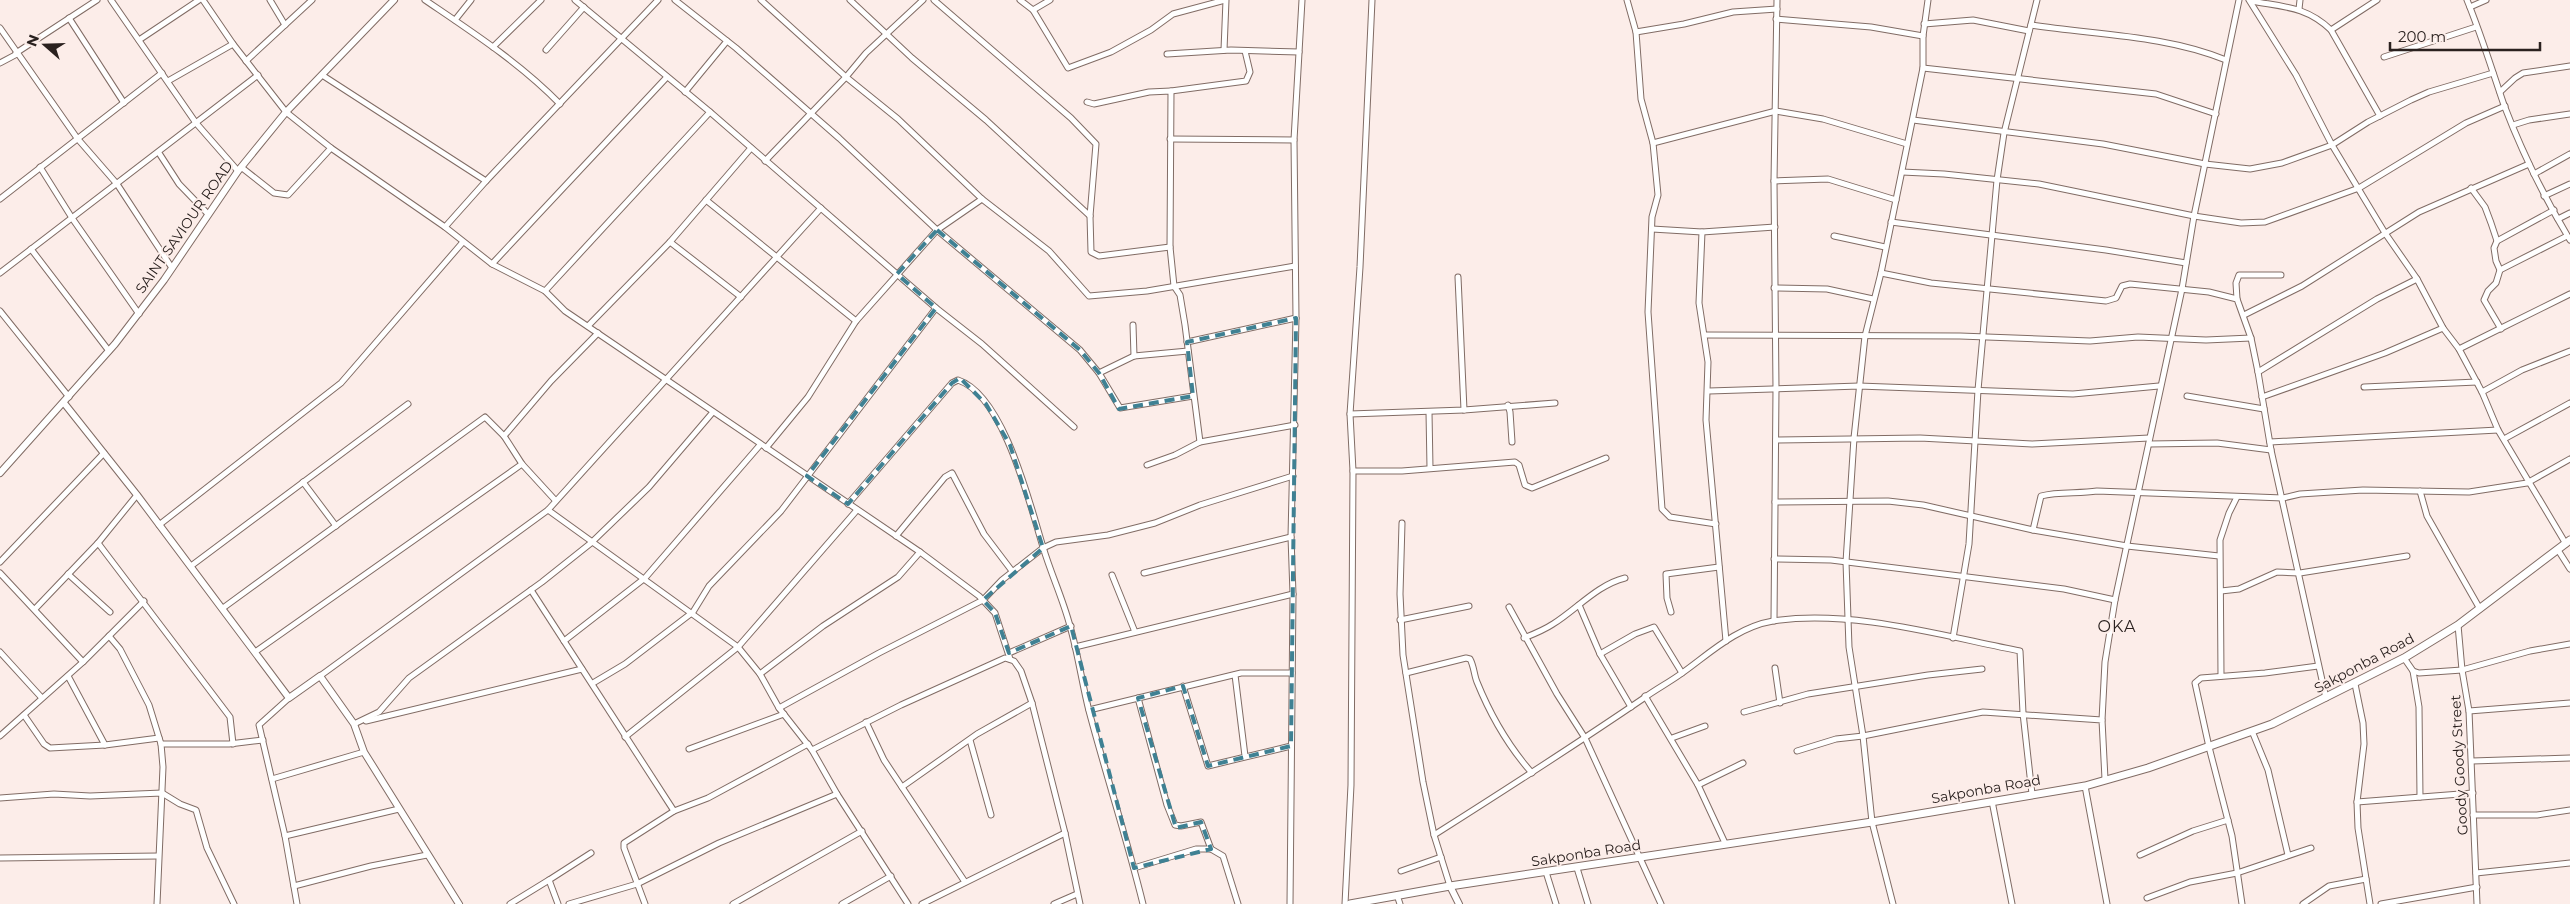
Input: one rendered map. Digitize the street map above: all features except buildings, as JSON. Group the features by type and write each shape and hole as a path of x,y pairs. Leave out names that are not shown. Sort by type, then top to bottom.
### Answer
{"main road":[{"name":"Sakponba Road","path":"1350,904 1450,886 1872,822 2085,786 2209,747 2252,731 2356,684 2404,658 2458,625 2568,542"}],"street":[{"path":"0,63 97,0"},
{"path":"111,0 196,123 239,169 274,193 288,195 331,148"},
{"path":"139,40 201,0 246,62 286,112 331,148 445,228 492,264 545,291 565,311 920,552 983,600 995,613 1009,656 1021,671 1032,703 1065,833 1080,904"},
{"path":"270,0 286,25"},
{"path":"246,62 312,0"},
{"name":"SAINT SAVIOUR ROAD","path":"0,473 109,351 172,268 207,213 239,169 286,112 394,0"},
{"path":"425,0 493,47 539,82 560,104"},
{"path":"454,20 471,0"},
{"path":"493,47 541,0"},
{"path":"575,0 710,112 764,161 936,308 982,344 1074,427"},
{"path":"445,228 486,181 658,0"},
{"path":"675,0 727,41 839,138 937,230 1080,350 1099,373 1120,408 1193,396"},
{"path":"761,0 846,77 898,119 982,199 1049,251 1089,296 1147,291 1295,266"},
{"path":"850,0 986,120 1090,216"},
{"path":"764,161 886,33 923,0"},
{"path":"934,0 1071,118 1096,144 1090,216 1090,248 1095,256 1170,247"},
{"path":"1020,0 1033,10 1065,65 1072,68 1111,52 1151,30 1173,14 1217,4 1225,0 1224,50"},
{"path":"1033,10 1050,0"},
{"path":"1290,904 1293,594 1291,537 1296,318 1294,140 1302,0"},
{"path":"1346,904 1351,784 1353,471 1350,414 1360,267 1372,0"},
{"path":"1627,0 1636,32 1641,99 1653,143 1658,195 1652,229 1648,312 1662,509 1670,517 1716,524"},
{"path":"1774,621 1776,389 1774,181 1777,0"},
{"path":"1893,904 1872,822 1863,736 1854,688 1847,620 1846,562 1854,438 1865,336 1881,273 1923,68 1923,36 1928,0"},
{"path":"1953,638 1964,578 1970,516 1978,390 1997,180 2004,133 2037,0"},
{"path":"2105,779 2102,720 2105,662 2115,600 2182,289 2194,216 2239,0"},
{"path":"2299,9 2300,0"},
{"path":"2331,30 2377,0"},
{"path":"2467,0 2512,125 2544,196 2569,238 2500,270"},
{"path":"2470,7 2486,0"},
{"path":"2250,1 2299,9 2318,18 2331,30 2380,116"},
{"path":"2250,1 2296,75 2332,145 2385,233 2417,279 2444,328 2459,349 2482,392 2498,430 2527,483 2568,542"},
{"path":"1217,4 1225,8"},
{"path":"546,50 584,7"},
{"path":"1636,32 1684,24 1733,12 1776,9"},
{"path":"69,18 124,103"},
{"path":"1776,19 1871,27 1923,36"},
{"path":"1924,24 1973,20 2029,32"},
{"path":"2031,25 2152,40 2197,50 2226,60"},
{"path":"2384,57 2476,27"},
{"path":"0,28 77,138 117,184 172,268"},
{"path":"685,92 727,41"},
{"path":"168,81 233,44"},
{"path":"1167,54 1224,50 1299,52"},
{"path":"1087,102 1094,104 1150,92 1246,82 1250,72 1245,51"},
{"path":"2500,92 2515,78 2523,74 2570,66"},
{"path":"1923,68 2017,80 2156,94 2216,114"},
{"path":"0,199 162,73"},
{"path":"1913,120 2103,144 2205,164 2250,169 2282,163 2332,145 2380,116 2429,92 2494,74"},
{"path":"0,273 159,153 258,75"},
{"path":"322,75 486,181"},
{"path":"492,264 667,77"},
{"path":"1171,91 1170,247 1174,286 1180,295 1200,442"},
{"path":"1902,172 1944,174 2039,184 2194,216 2241,223 2265,222 2359,188 2450,132 2505,106"},
{"path":"1653,143 1776,111 1824,119 1907,144"},
{"path":"545,291 710,112"},
{"path":"2512,125 2529,120 2570,114"},
{"path":"1170,139 1294,140"},
{"path":"588,326 670,242 751,148"},
{"path":"159,153 179,184 207,213"},
{"path":"2534,174 2570,154"},
{"path":"2244,315 2302,286 2420,212 2529,164"},
{"path":"40,167 72,218 138,314"},
{"path":"1774,181 1828,179 1896,200"},
{"path":"2544,196 2570,184"},
{"path":"2471,188 2485,207 2497,241"},
{"path":"564,641 645,578 808,397 856,321 897,274 937,230 982,199"},
{"path":"706,200 856,321"},
{"path":"297,904 285,836 260,725 289,698 548,510 821,208"},
{"path":"2501,329 2484,300 2488,291 2496,282 2500,270 2494,248 2497,241 2554,210"},
{"path":"2558,219 2570,213"},
{"path":"1891,222 2186,263"},
{"path":"1652,229 1702,232 1775,227"},
{"path":"1702,232 1699,303 1708,348 1709,391 1706,420 1726,641"},
{"path":"1834,236 1885,247"},
{"path":"159,524 341,382 462,242"},
{"path":"670,242 742,297"},
{"path":"31,249 109,351"},
{"path":"1881,273 1931,283 2106,301 2116,298 2119,289 2126,284 2182,289 2231,296 2237,299"},
{"path":"2281,275 2239,275 2237,277 2237,299 2251,338 2271,450 2300,573 2326,698"},
{"path":"1458,277 1464,410"},
{"path":"2258,372 2378,299 2417,279"},
{"path":"1774,288 1827,289 1873,299"},
{"path":"2459,349 2570,294"},
{"path":"593,683 625,664 693,612 709,586 780,512 936,308"},
{"path":"0,311 69,397"},
{"path":"1187,342 1296,318"},
{"path":"1132,325 1134,356"},
{"path":"2262,397 2385,353 2444,328"},
{"path":"504,436 551,381 598,333"},
{"path":"1705,335 1983,337 2090,341 2138,336 2171,339 2251,338"},
{"path":"1099,373 1134,356 1188,351"},
{"path":"2482,392 2522,370 2570,351"},
{"path":"848,504 952,383 958,380 964,382 986,404 999,424 1032,503 1043,548 1071,626 1089,710 1143,904"},
{"path":"2364,387 2477,382"},
{"path":"1709,391 1859,386 2073,394 2160,386"},
{"path":"2187,396 2264,409"},
{"path":"64,403 138,495 289,698"},
{"path":"1350,414 1429,412 1555,403"},
{"path":"2504,439 2570,403"},
{"path":"191,566 408,404"},
{"path":"1508,405 1512,442"},
{"path":"354,724 379,712 408,678 531,590 591,543 649,487 713,412"},
{"path":"1429,412 1430,468"},
{"path":"223,608 485,417 504,436 522,464 556,500"},
{"path":"1147,465 1175,455 1200,442 1295,425"},
{"path":"2270,442 2498,430"},
{"path":"1776,440 1920,438 2032,444 2074,440 2217,442 2271,450"},
{"path":"0,562 104,453"},
{"path":"1353,471 1515,462 1519,465 1525,485 1532,488 1606,458"},
{"path":"2033,530 2041,496 2097,491 2283,498 2300,494 2363,490 2469,492 2527,483 2570,459"},
{"path":"255,652 522,464"},
{"path":"896,536 945,476 952,473 984,534 1012,571"},
{"path":"779,708 878,653 983,600 1012,571 1043,548 1056,542 1108,535 1155,523 1200,505 1293,476"},
{"path":"303,482 336,526"},
{"path":"2420,491 2427,516 2480,609"},
{"path":"35,609 98,543 138,495"},
{"path":"2221,676 2219,556 2222,532 2237,497"},
{"path":"1775,502 1888,501 1923,505 2033,530 2127,546 2219,556"},
{"path":"548,510 591,543 645,578 738,646 760,674 779,708 812,750 837,794 908,904"},
{"path":"625,737 738,646 857,510"},
{"path":"1402,523 1400,620 1406,673 1423,782 1434,835 1450,886 1459,904"},
{"path":"1144,572 1291,537"},
{"path":"98,543 230,717 233,744"},
{"path":"2558,550 2570,569"},
{"path":"760,674 823,626 898,577 920,552"},
{"path":"2220,591 2239,589 2277,572 2300,573 2407,556"},
{"path":"1774,559 1804,558 1846,562 2064,589 2115,600"},
{"path":"1671,612 1667,598 1666,574 1720,567"},
{"path":"0,573 83,662"},
{"path":"68,574 110,612"},
{"path":"1112,575 1135,632"},
{"path":"1524,638 1552,625 1614,581 1625,578"},
{"path":"531,590 593,683 625,737 674,811"},
{"path":"1075,647 1209,612 1293,594"},
{"path":"0,736 41,697 68,676 144,602"},
{"path":"1579,605 1600,654 1631,707"},
{"path":"1400,620 1469,606"},
{"path":"1509,607 1524,638 1556,694 1585,738 1661,904"},
{"path":"1434,835 1585,738 1726,641 1751,627 1774,621 1847,620 1895,626 2020,651 2023,713 2032,794"},
{"name":"Goody Goody Street","path":"2458,625 2462,670 2469,711 2478,904"},
{"path":"812,750 866,722 1071,626"},
{"path":"1600,654 1635,634 1654,627 1682,673"},
{"path":"109,636 120,650 149,705 161,744 162,793 158,856 158,904"},
{"path":"2413,671 2419,673 2462,670 2530,651 2570,644"},
{"path":"0,652 41,697"},
{"path":"1406,673 1466,658 1470,659 1476,680 1493,716 1519,759 1532,773"},
{"path":"2404,658 2413,671 2421,730 2420,797"},
{"path":"2242,904 2228,820 2195,683 2201,678 2265,674 2318,666"},
{"path":"1775,668 1780,703"},
{"path":"354,724 582,669"},
{"path":"1744,712 1808,694 1928,675 1982,669"},
{"path":"1089,710 1235,674 1292,673"},
{"path":"1235,674 1245,756"},
{"path":"68,676 105,745"},
{"path":"320,676 354,724 364,752 459,904"},
{"path":"2356,684 2363,723 2364,744 2357,802 2358,828 2370,904"},
{"path":"1183,686 1208,766 1292,746"},
{"path":"1646,696 1698,785 1725,843"},
{"path":"1138,698 1167,805 1175,824 1181,826 1201,822 1211,848 1223,856 1238,904"},
{"path":"902,787 977,734 1032,703"},
{"path":"2469,711 2570,703"},
{"path":"1797,752 1836,739 1863,736 1983,712 2023,713 2102,720"},
{"path":"689,749 784,714"},
{"path":"24,715 44,744 50,748 105,745 159,738"},
{"path":"866,722 884,760 965,882"},
{"path":"1672,738 1705,726"},
{"path":"2252,731 2268,770 2288,855"},
{"path":"161,744 233,744 263,740"},
{"path":"970,740 991,815"},
{"path":"645,904 624,848 624,843 674,811 708,798 808,744"},
{"path":"964,745 972,749"},
{"path":"272,780 364,752"},
{"path":"2472,761 2570,758"},
{"path":"1698,785 1743,763"},
{"path":"2085,786 2107,904"},
{"path":"2357,802 2473,792"},
{"path":"0,798 54,794 90,796 162,793 196,810 207,848 234,904"},
{"path":"568,904 637,884 719,843 837,794"},
{"path":"1992,801 2012,904"},
{"path":"285,836 399,809"},
{"path":"2473,815 2537,815 2570,810"},
{"path":"2140,855 2193,831 2228,820"},
{"path":"733,904 862,831"},
{"path":"922,904 1065,833"},
{"path":"1134,868 1196,849 1211,848"},
{"path":"2147,898 2190,882 2237,873 2311,848"},
{"path":"510,904 591,853"},
{"path":"294,886 371,866 427,855"},
{"path":"0,858 158,856"},
{"path":"1402,872 1441,857"},
{"path":"2476,873 2570,863"},
{"path":"1577,868 1588,904"},
{"path":"1546,872 1556,904"},
{"path":"842,904 891,876"},
{"path":"2303,904 2329,886 2366,879"},
{"path":"549,880 558,904"},
{"path":"2381,904 2477,887"},
{"path":"1054,904 1077,894"},
{"path":"1398,895 1400,904"}],"highlighted area":[{"path":"937,230 1080,350 1099,373 1119,409 1193,396 1187,342 1296,318 1291,746 1208,766 1183,686 1138,698 1176,828 1201,822 1211,849 1134,868 1071,626 1009,653 995,613 983,600 1043,548 1010,445 986,404 960,378 952,383 848,504 807,476 936,308 897,274"}],"district":[{"name":"OKA","path":"2117,626"}]}
